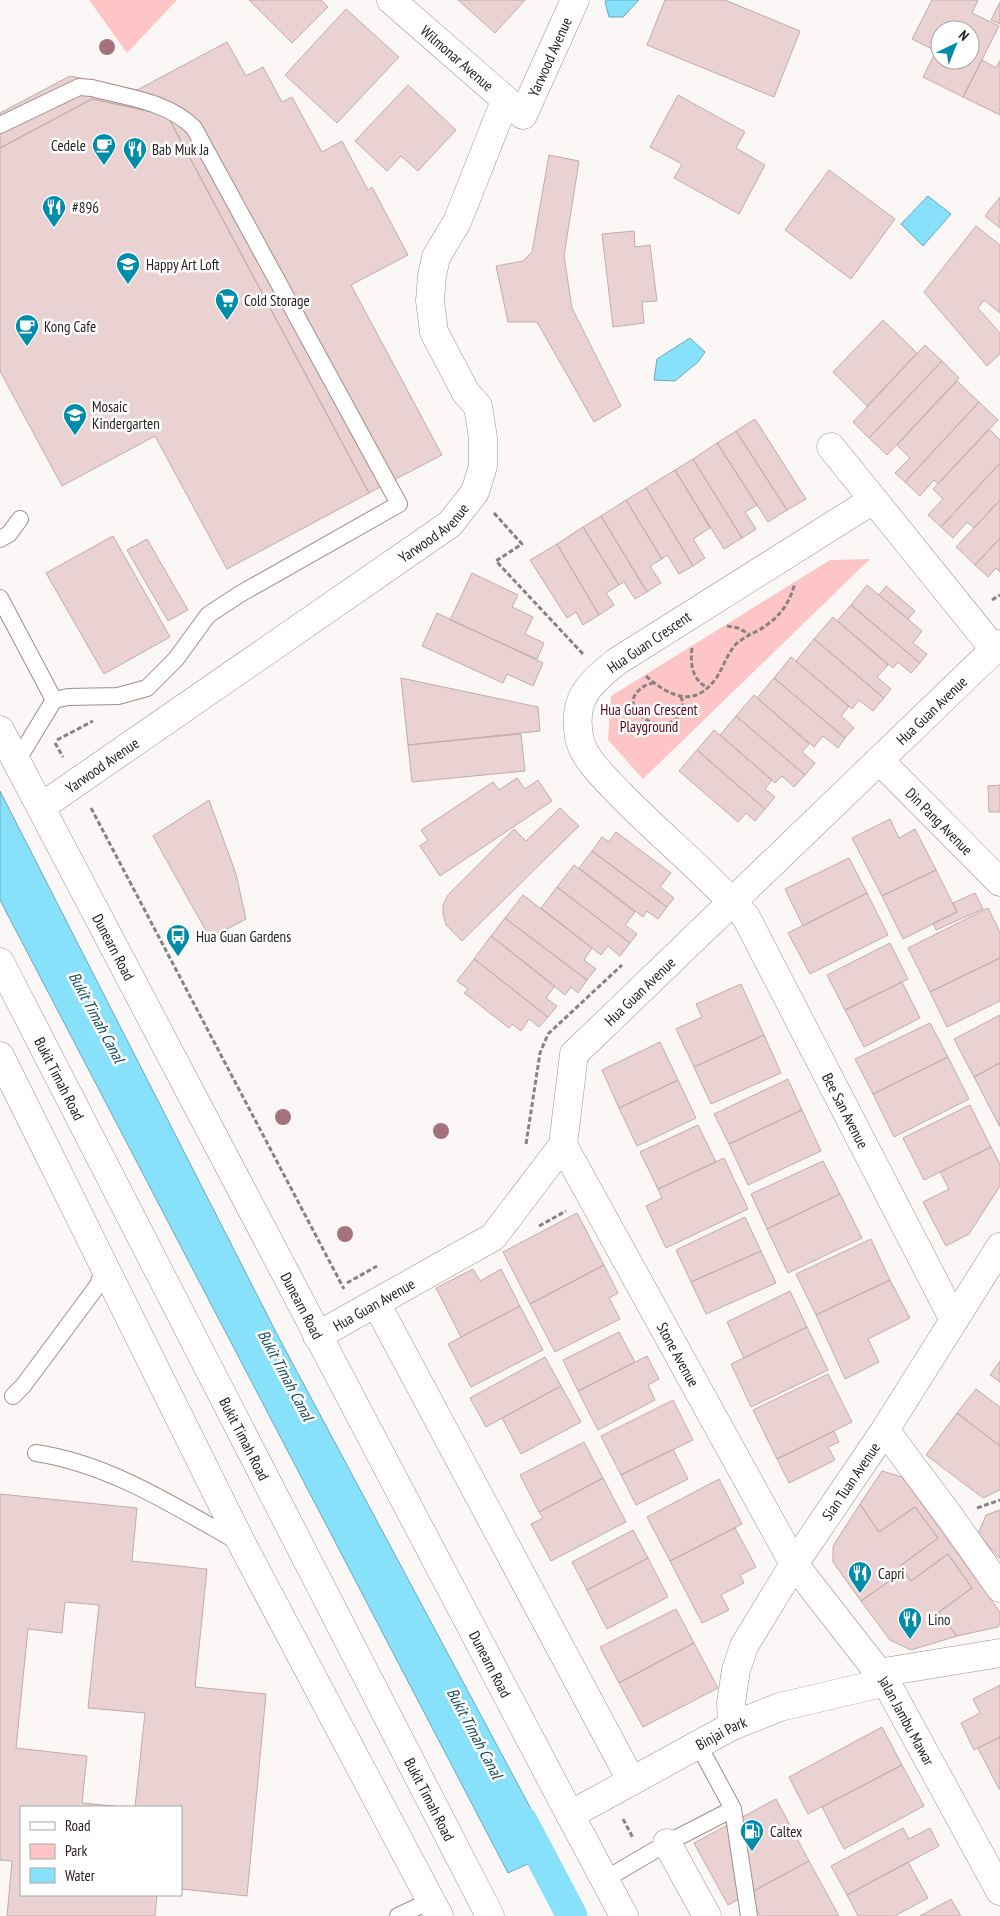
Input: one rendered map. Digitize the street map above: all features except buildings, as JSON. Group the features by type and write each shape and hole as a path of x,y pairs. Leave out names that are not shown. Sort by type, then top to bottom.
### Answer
{"main road":[{"name":"Wilmonar Avenue","path":"391,0 514,108"},
{"name":"Yarwood Avenue","path":"41,807 450,524 475,492 483,466 483,438 478,406 466,393 434,332 430,302 432,276 436,257 457,222 514,108 575,0"},
{"path":"831,447 873,500 997,647"},
{"name":"Hua Guan Crescent","path":"733,902 595,768 582,746 578,720 581,701 594,680 630,652 873,500"},
{"name":"Hua Guan Avenue","path":"317,1336 493,1237 563,1145 574,1054 997,647"},
{"name":"Dunearn Road","path":"0,730 317,1336 624,1916"},
{"name":"Din Pang Avenue","path":"879,760 1000,882"},
{"name":"Bee San Avenue","path":"733,902 746,917 954,1320"},
{"name":"Bukit Timah Road","path":"0,962 490,1916"},
{"path":"0,1056 242,1544 435,1908"},
{"name":"Stone Avenue","path":"563,1145 794,1564"},
{"name":"Sian Tuan Avenue","path":"732,1726 731,1703 733,1686 744,1646 794,1564 885,1430 1000,1247"},
{"path":"366,1308 620,1786"},
{"path":"885,1430 1000,1588"},
{"name":"Jalan Jambu Mawar","path":"794,1564 882,1678 1000,1891"},
{"name":"Binjai Park","path":"570,1815 732,1726 780,1707 882,1678 1000,1653"},
{"path":"667,1843 708,1916"}],"lane":[{"path":"0,125 79,87 92,88 168,109 184,118 194,128 399,504 208,614 176,660 147,688 118,696 68,697 54,700 17,762"},
{"path":"0,539 9,534 20,519"},
{"path":"0,598 54,700"},
{"path":"13,1396 23,1386 98,1285 105,1265"},
{"path":"36,1453 54,1456 117,1476 242,1544"},
{"path":"698,1744 733,1809 749,1916"},
{"path":"604,1880 667,1843 733,1809"},
{"path":"398,1916 435,1908"}],"path":[{"path":"475,492 522,544 496,561 585,656"},
{"path":"630,652 642,670 654,682 672,695 687,697 700,693 708,688 736,645 778,616 788,604 797,575 795,550"},
{"path":"721,625 738,628 750,634"},
{"path":"696,642 692,647 691,664 694,675 703,686 708,688"},
{"path":"577,661 591,650"},
{"path":"654,682 646,684 633,699 634,707 642,717 652,723 671,722 679,717 683,710 680,696"},
{"path":"42,720 366,1308"},
{"path":"537,1227 572,1208"},
{"path":"620,1786 643,1857"}],"green space":[{"path":"89,0 177,0 127,53"},
{"name":"Hua Guan Crescent Playground","path":"870,559 643,779 608,740 611,696 830,560"}],"water":[{"path":"606,0 639,0 623,17 609,17"},
{"path":"928,196 951,214 923,246 901,224"},
{"path":"690,338 705,352 698,362 675,381 654,380 657,359"},
{"path":"0,791 279,1338 554,1852 508,1873 0,900"}],"waterway":[{"name":"Bukit Timah Canal","path":"522,1821 572,1916"}],"place":[{"name":"Cedele","path":"104,166"},
{"name":"Bab Muk Ja","path":"135,170"},
{"name":"#896","path":"54,228"},
{"name":"Happy Art Loft","path":"128,285"},
{"name":"Cold Storage","path":"227,321"},
{"name":"Kong Cafe","path":"27,347"},
{"name":"Mosaic Kindergarten","path":"75,436"},
{"name":"Hua Guan Gardens","path":"178,957"},
{"name":"Capri","path":"860,1594"},
{"name":"Lino","path":"910,1640"},
{"name":"Caltex","path":"752,1852"}]}
